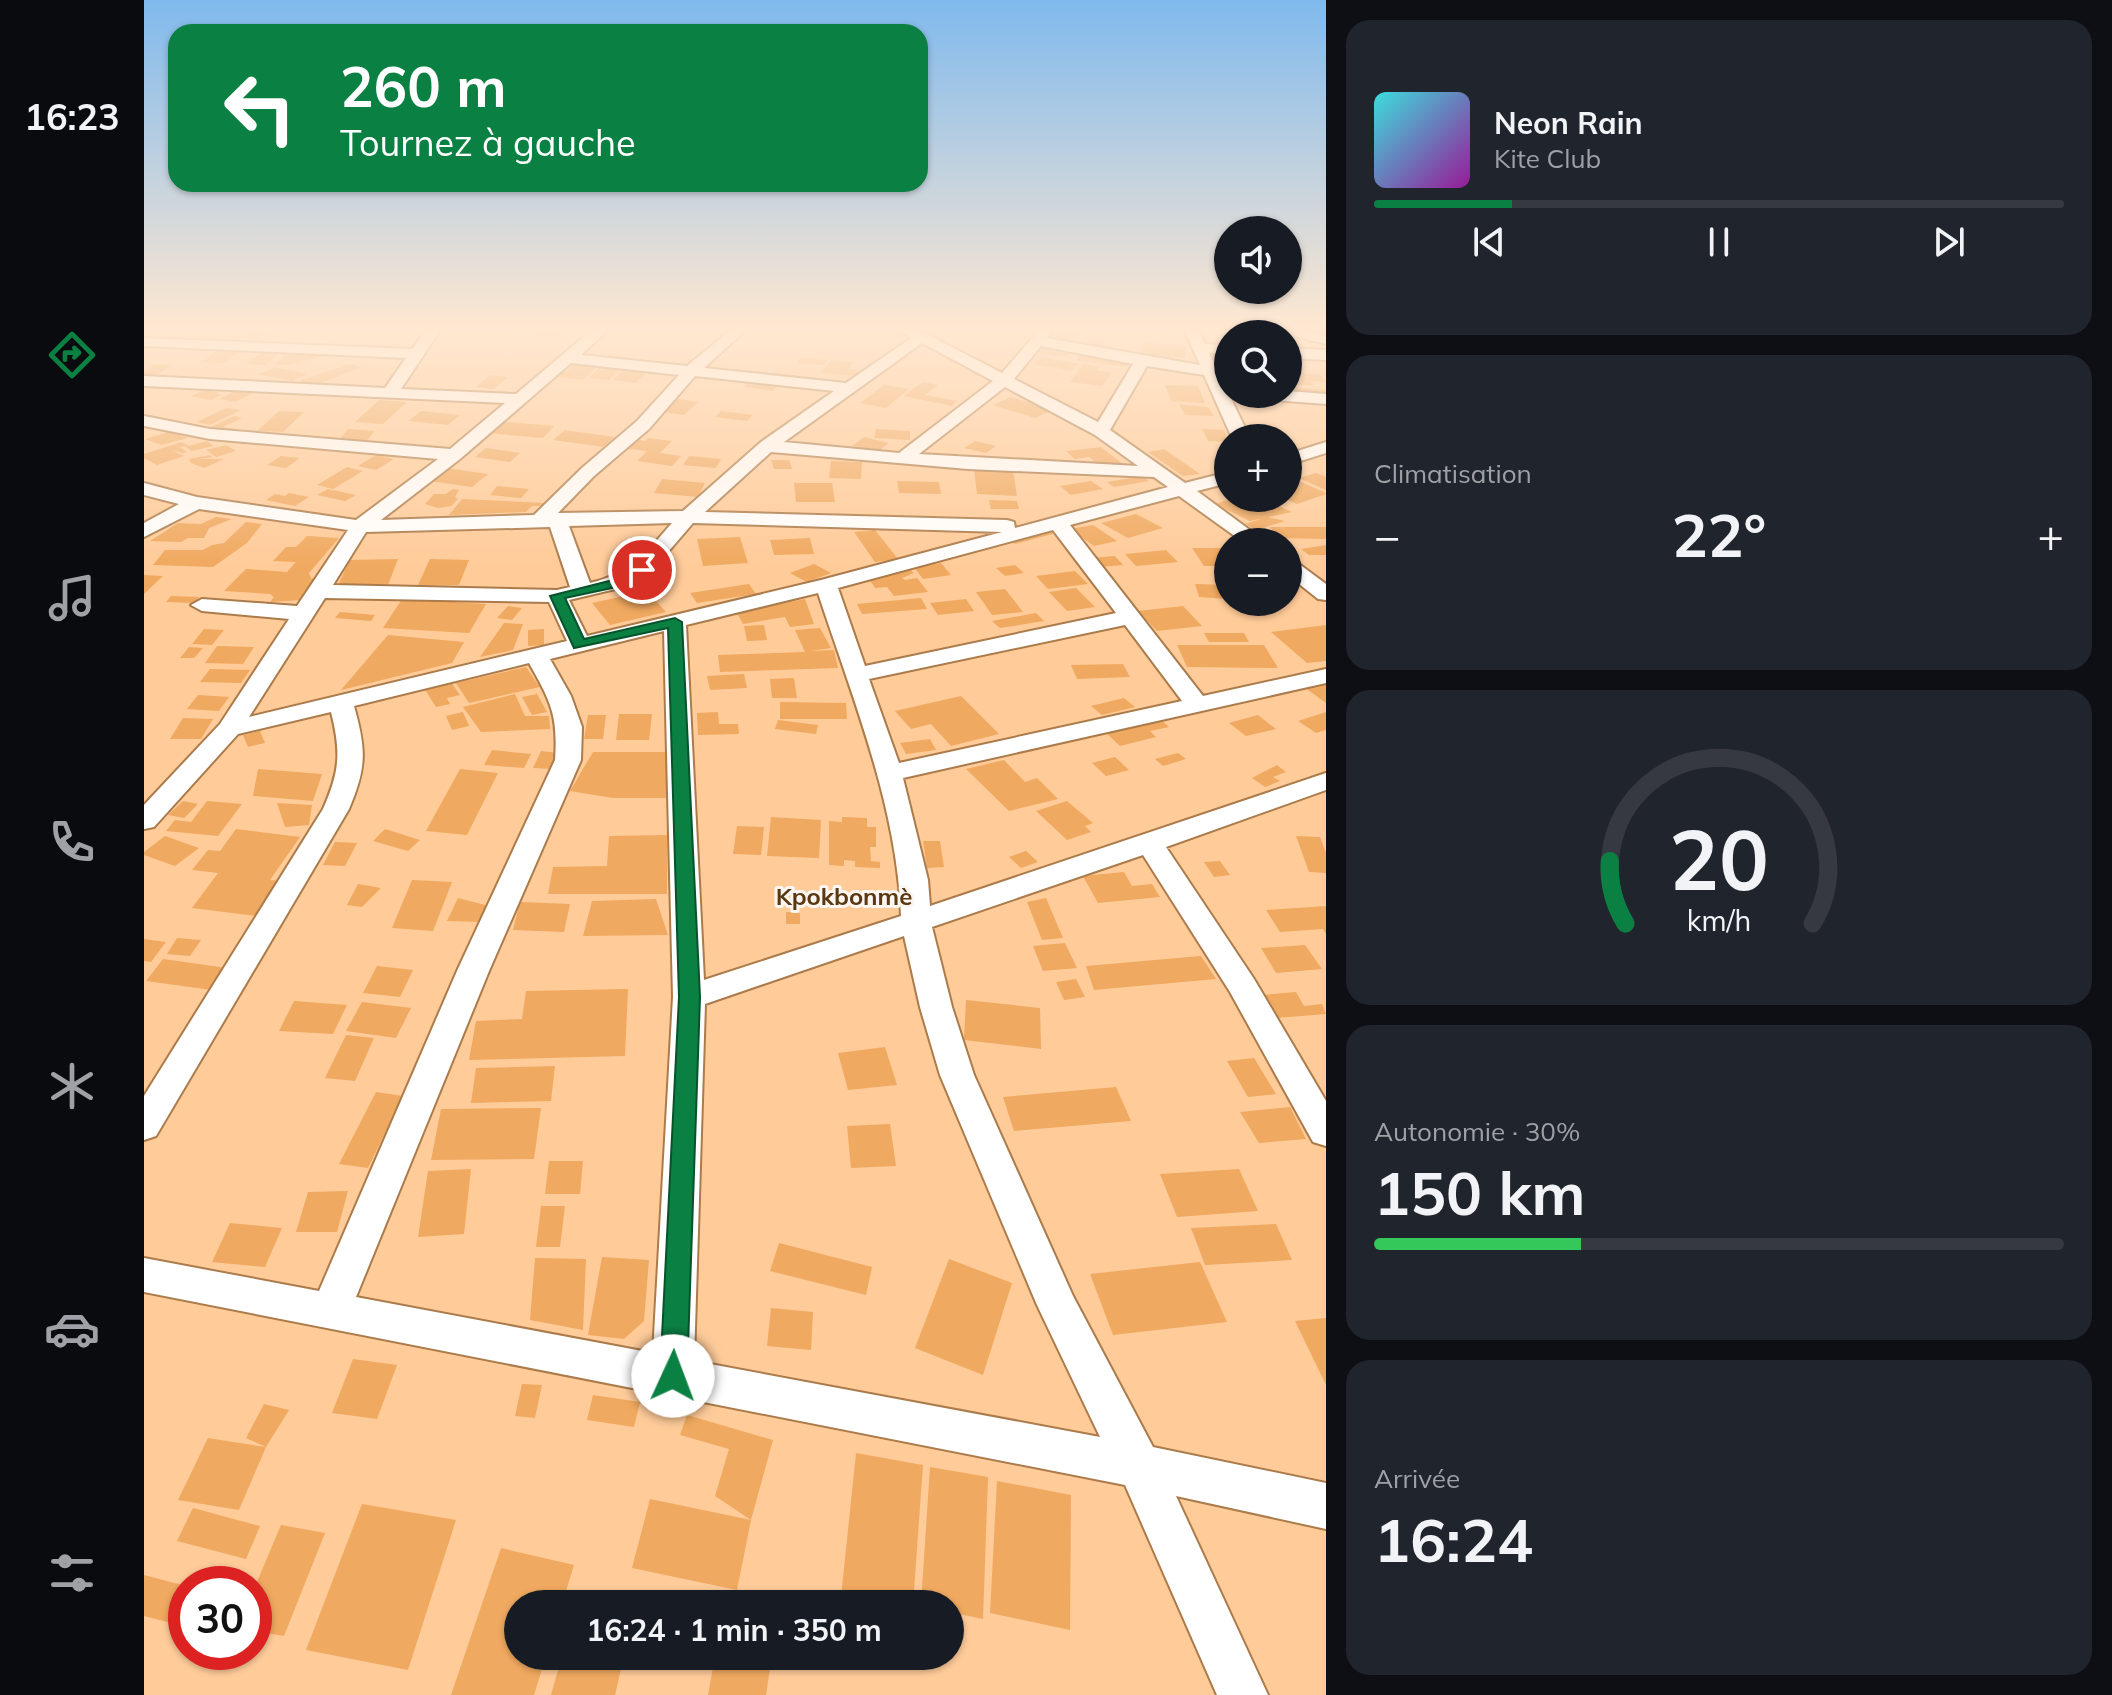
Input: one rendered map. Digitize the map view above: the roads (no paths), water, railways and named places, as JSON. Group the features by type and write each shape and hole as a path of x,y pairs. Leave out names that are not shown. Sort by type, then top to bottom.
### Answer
{"street":[{"path":"144,821 229,729 360,526 454,455 508,408"},
{"path":"549,519 658,408"},
{"path":"316,591 557,596 621,582 642,570 688,517 767,446 821,408"},
{"path":"902,459 968,408"},
{"path":"1059,408 1101,431 1237,528"},
{"path":"1101,431 1114,408"},
{"path":"144,421 210,434 454,455"},
{"path":"767,446 902,459 1157,472"},
{"path":"1302,455 1326,447"},
{"path":"229,729 826,585 1214,480"},
{"path":"144,489 196,503 360,526 688,517 1048,525 1130,617 1197,704"},
{"path":"144,531 196,503"},
{"path":"549,519 582,591"},
{"path":"1316,576 1326,594"},
{"path":"826,585 889,773 914,880 916,921 936,1007 984,1142 1095,1385 1139,1466 1243,1695"},
{"path":"557,596 580,645"},
{"path":"202,605 302,613"},
{"path":"856,675 1130,617"},
{"path":"673,1376 689,997 675,622"},
{"path":"331,1310 473,971 568,760 570,727 559,696 536,655"},
{"path":"889,773 1326,676"},
{"path":"144,1126 336,809 350,780 355,756 341,702"},
{"path":"689,997 1326,781"},
{"path":"1149,842 1243,987 1326,1132"},
{"path":"144,1275 1139,1466 1326,1506"}],"district":[{"name":"Kpokbonmè","path":"844,897"}]}
